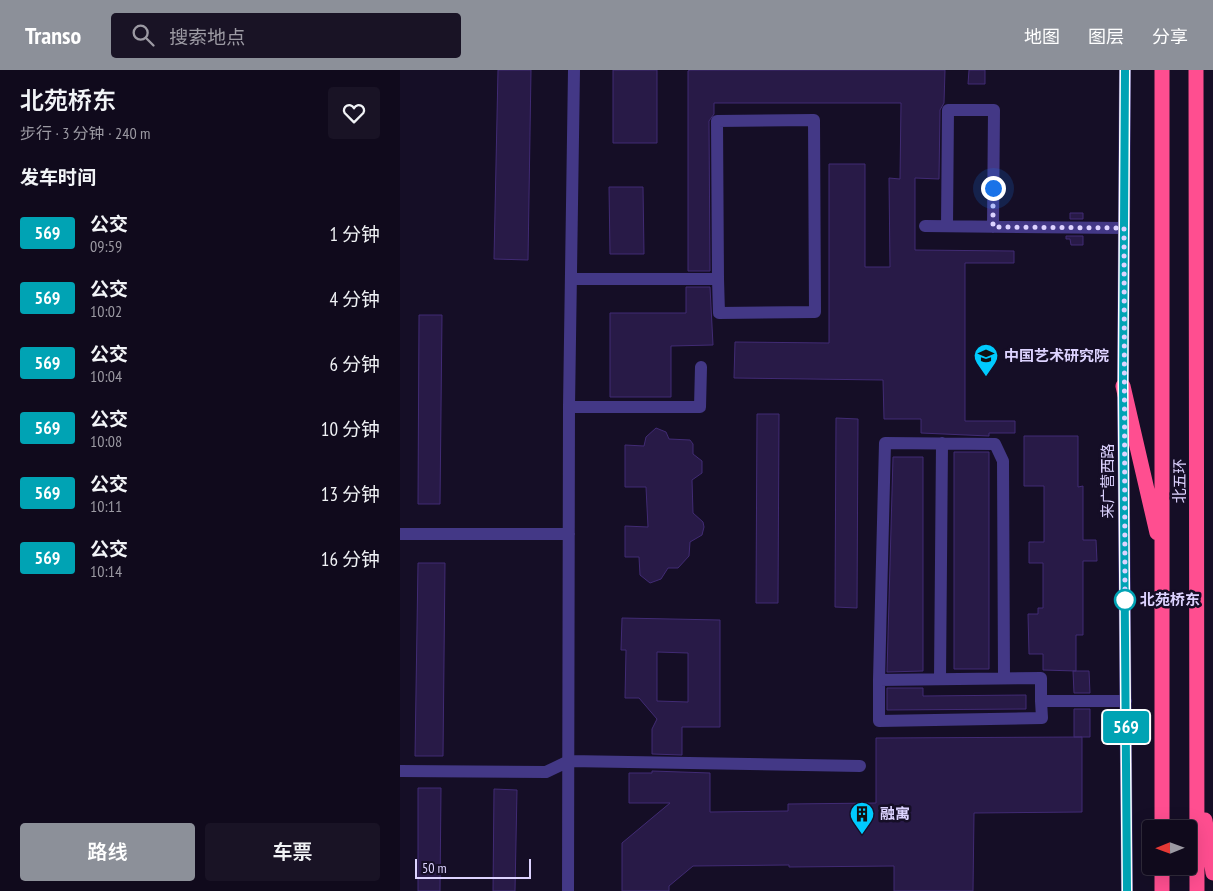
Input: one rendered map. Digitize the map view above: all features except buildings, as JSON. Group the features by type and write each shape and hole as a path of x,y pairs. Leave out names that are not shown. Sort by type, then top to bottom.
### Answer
{"highway":[{"name":"北五环","path":"1162,70 1162,820"},
{"name":"北五环","path":"1196,70 1198,891"},
{"path":"1123,386 1163,560"},
{"path":"1198,768 1213,873"},
{"path":"1162,875 1162,891"}],"street":[{"path":"568,891 569,407 574,70"},
{"name":"来广营西路","path":"1126,70 1123,386 1127,891"},
{"path":"947,226 948,110 994,110 993,227"},
{"path":"814,120 815,312 719,313 718,279 717,121 814,120"},
{"path":"925,226 1124,228"},
{"path":"571,279 718,279"},
{"path":"569,407 700,407 700,367"},
{"path":"879,680 1041,678 1042,718 879,720 879,680 886,443 995,444 1003,461 1004,678"},
{"path":"940,679 942,444"},
{"path":"400,534 569,534"},
{"path":"1042,701 1126,701"},
{"path":"400,771 546,772 569,761 860,766"}],"bus line":[{"name":"569","path":"1125,70 1123,386 1127,891"}],"place":[{"name":"中国艺术研究院","path":"986,377"},
{"name":"北苑桥东","path":"1125,600"},
{"name":"融寓","path":"862,835"}],"route":[{"path":"993,188 993,227 1124,228 1125,602 1125,600"}]}
